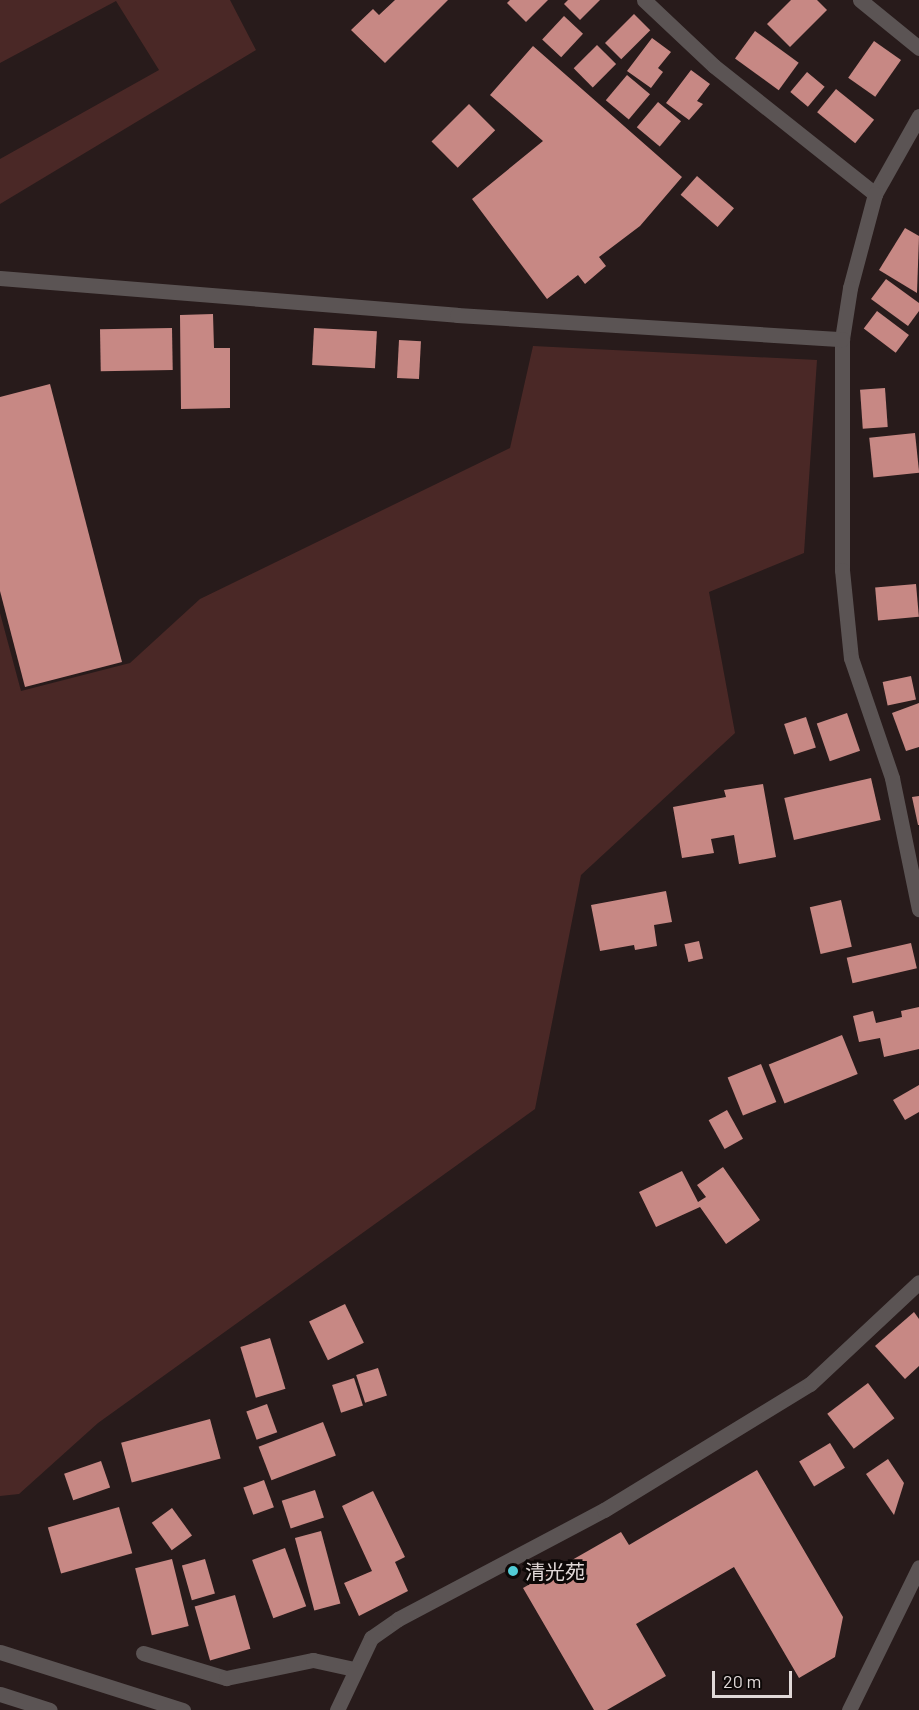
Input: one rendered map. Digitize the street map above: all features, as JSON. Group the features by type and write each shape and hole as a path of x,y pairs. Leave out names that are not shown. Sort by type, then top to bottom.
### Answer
{"street":[{"path":"644,0 714,66 875,194"},
{"path":"860,0 919,48"},
{"path":"919,116 875,194 850,288 842,339 842,570 851,658 892,778 919,909"},
{"path":"0,278 457,315 842,339"},
{"path":"337,1710 354,1669 371,1638 398,1619 604,1510 810,1384 919,1282"},
{"path":"849,1710 919,1567"},
{"path":"0,1652 183,1710"},
{"path":"143,1653 226,1678 313,1660 354,1669"},
{"path":"0,1694 50,1710"}],"shaded area":[{"path":"0,0 230,0 256,50 0,204 0,159 159,70 116,1 0,63"},
{"path":"533,346 817,360 804,553 709,592 735,733 581,875 535,1109 98,1423 19,1494 0,1496 0,613 21,691 130,663 200,599 510,448"}],"building":[{"path":"395,0 448,0 385,63 351,30 373,9 379,15"},
{"path":"510,0 548,0 526,22 507,3"},
{"path":"568,0 600,0 580,20 564,4"},
{"path":"791,0 817,0 827,10 790,47 767,24"},
{"path":"634,14 650,30 621,59 605,43"},
{"path":"564,16 583,34 561,57 542,39"},
{"path":"755,31 799,63 779,90 735,59"},
{"path":"652,38 671,52 658,68 663,72 651,88 627,71"},
{"path":"874,41 901,60 875,97 848,78"},
{"path":"597,45 616,64 593,87 574,68"},
{"path":"533,46 682,177 640,226 599,257 606,266 585,284 578,275 547,299 472,199 543,141 490,95"},
{"path":"691,70 710,84 697,101 703,104 689,120 666,103"},
{"path":"807,72 825,87 808,107 790,92"},
{"path":"627,75 650,94 629,120 606,100"},
{"path":"836,89 874,120 855,143 817,112"},
{"path":"658,102 681,121 660,147 637,127"},
{"path":"469,104 495,130 458,168 432,141"},
{"path":"697,176 734,208 718,227 681,195"},
{"path":"905,228 919,236 917,293 879,270"},
{"path":"886,279 919,303 919,311 908,326 871,299"},
{"path":"877,311 909,335 896,353 864,329"},
{"path":"213,314 214,348 230,348 230,408 181,409 180,315"},
{"path":"172,328 173,370 101,371 100,329"},
{"path":"314,328 377,331 375,368 312,365"},
{"path":"399,340 421,341 419,379 397,378"},
{"path":"50,384 122,662 25,687 0,591 0,397"},
{"path":"885,388 888,427 863,429 860,390"},
{"path":"915,433 919,473 873,478 869,438"},
{"path":"916,584 919,617 878,620 875,588"},
{"path":"911,676 916,699 888,706 883,682"},
{"path":"919,703 919,747 906,751 892,713"},
{"path":"847,713 860,751 830,761 817,723"},
{"path":"806,717 816,747 794,755 784,724"},
{"path":"871,778 881,820 794,840 784,798"},
{"path":"763,784 776,857 739,864 734,835 711,839 714,853 682,858 673,807 726,797 724,790"},
{"path":"919,796 919,825 918,825 912,797"},
{"path":"666,891 672,922 654,925 657,946 635,950 634,945 600,951 591,905"},
{"path":"841,900 852,947 821,954 810,907"},
{"path":"699,941 703,959 688,962 684,944"},
{"path":"911,943 917,968 853,983 847,958"},
{"path":"919,1007 919,1049 884,1057 880,1038 859,1042 853,1016 873,1011 876,1023 902,1017 901,1011"},
{"path":"842,1035 858,1074 784,1104 769,1065"},
{"path":"761,1064 776,1102 743,1116 728,1077"},
{"path":"919,1085 919,1112 905,1120 893,1100"},
{"path":"727,1110 743,1139 725,1149 709,1120"},
{"path":"723,1167 760,1220 726,1244 700,1207 656,1227 639,1192 682,1171 698,1202 706,1197 697,1185"},
{"path":"345,1304 364,1343 328,1360 309,1322"},
{"path":"914,1312 919,1319 919,1366 905,1379 875,1346"},
{"path":"270,1338 285,1389 256,1398 240,1347"},
{"path":"378,1368 387,1396 365,1403 356,1375"},
{"path":"354,1378 363,1406 341,1413 332,1385"},
{"path":"868,1383 894,1418 854,1449 827,1414"},
{"path":"267,1404 277,1432 257,1440 246,1412"},
{"path":"210,1419 221,1459 132,1482 121,1443"},
{"path":"323,1422 336,1456 271,1480 259,1447"},
{"path":"830,1443 845,1468 814,1486 799,1462"},
{"path":"888,1459 904,1483 894,1515 866,1474"},
{"path":"101,1461 110,1487 73,1500 64,1474"},
{"path":"757,1470 843,1617 835,1657 799,1678 734,1567 636,1624 666,1676 607,1710 594,1710 523,1588 621,1532 629,1545"},
{"path":"264,1480 274,1507 253,1515 243,1488"},
{"path":"315,1490 324,1518 291,1528 282,1501"},
{"path":"373,1491 405,1557 395,1562 408,1591 359,1616 344,1583 372,1571 342,1506"},
{"path":"119,1507 132,1553 61,1574 48,1527"},
{"path":"172,1508 192,1536 172,1550 152,1523"},
{"path":"321,1531 340,1603 314,1610 295,1538"},
{"path":"285,1548 306,1606 273,1618 252,1560"},
{"path":"172,1559 189,1626 152,1635 135,1568"},
{"path":"205,1559 215,1594 192,1600 182,1566"},
{"path":"235,1595 250,1649 210,1660 195,1607"}],"place":[{"name":"清光苑","path":"513,1571"}]}
